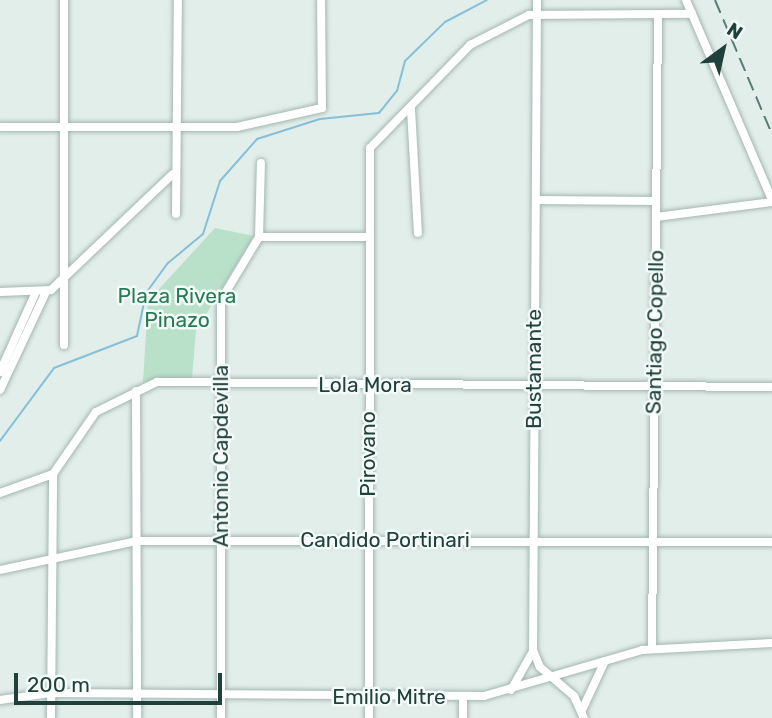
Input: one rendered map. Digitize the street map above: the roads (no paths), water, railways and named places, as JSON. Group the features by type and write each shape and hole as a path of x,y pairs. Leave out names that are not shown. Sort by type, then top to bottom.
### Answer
{"street":[{"path":"64,0 60,280 65,345"},
{"path":"176,214 173,174 178,0"},
{"path":"0,127 244,126 324,106 321,0"},
{"name":"Bustamante","path":"533,650 537,0"},
{"path":"656,217 772,201 686,0"},
{"path":"418,233 411,109 476,40 537,13 692,15"},
{"name":"Santiago Copello","path":"652,649 657,16"},
{"name":"Pirovano","path":"369,718 370,148 411,109"},
{"path":"261,163 259,237 369,237"},
{"path":"0,390 46,292 173,174"},
{"path":"536,200 656,201"},
{"name":"Antonio Capdevilla","path":"221,718 223,293 259,237"},
{"path":"0,292 46,292"},
{"path":"0,372 36,292"},
{"name":"Lola Mora","path":"53,474 96,412 157,382 772,387"},
{"path":"136,391 137,718"},
{"path":"0,494 53,474 49,559 51,718"},
{"name":"Candido Portinari","path":"0,570 137,541 222,539 772,542"},
{"name":"Emilio Mitre","path":"0,700 51,693 463,697 510,690 652,649 772,642"},
{"path":"510,690 533,650 583,714 605,662"},
{"path":"463,697 463,718"}],"waterway":[{"path":"0,441 54,368 137,336 146,293 168,263 203,234 220,181 257,139 320,119 379,113 397,91 405,61 445,22 487,0"}],"railway":[{"path":"715,0 772,134"}],"park label":[{"name":"Plaza Rivera Pinazo","path":"177,308"}]}
